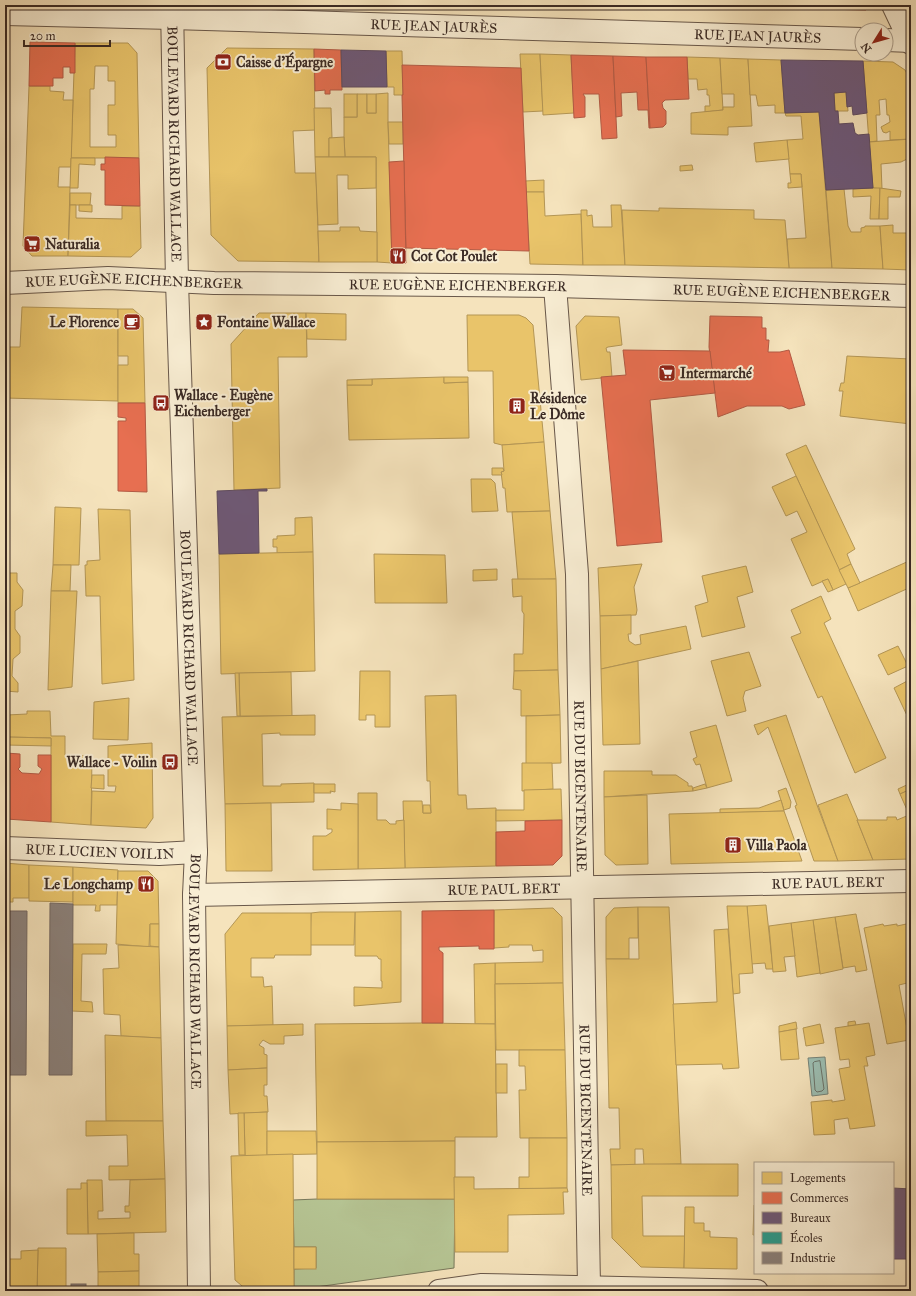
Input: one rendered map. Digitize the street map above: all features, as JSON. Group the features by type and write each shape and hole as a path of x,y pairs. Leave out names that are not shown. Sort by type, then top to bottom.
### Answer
{"street":[{"path":"893,5 911,42"},
{"name":"RUE JEAN JAURÈS","path":"5,14 172,11 854,40"},
{"name":"BOULEVARD RICHARD WALLACE","path":"172,11 177,282 196,852 194,894 199,1291"},
{"path":"894,41 911,42"},
{"name":"RUE EUGÈNE EICHENBERGER","path":"5,283 108,278 222,284 555,286 911,296"},
{"name":"RUE DU BICENTENAIRE","path":"555,286 577,574 589,1287"},
{"name":"RUE LUCIEN VOILIN","path":"5,848 159,854 196,852"},
{"name":"RUE PAUL BERT","path":"194,894 911,881"},
{"path":"439,1291 482,1285 757,1291"}],"green space":[{"path":"455,1199 454,1268 294,1290 294,1269 316,1268 316,1247 294,1247 293,1200"}],"water":[{"path":"825,1057 828,1094 812,1096 808,1058"}],"building: Logements":[{"path":"742,5 777,5 777,8 743,8"},
{"path":"777,5 822,5 823,9 777,8"},
{"path":"75,43 128,43 137,53 139,158 71,158","holes":["95,66 108,66 108,81 115,81 115,105 108,105 108,135 116,135 116,147 90,147 90,89 94,89"]},
{"path":"227,48 314,49 315,130 293,131 295,173 316,173 319,262 238,261 211,235 207,68"},
{"path":"386,51 402,51 403,95 394,95 394,87 387,87"},
{"path":"520,54 540,54 543,111 523,112"},
{"path":"540,54 571,55 574,113 543,115"},
{"path":"687,57 720,58 723,110 705,112 705,106 710,106 709,95 707,95 707,89 698,90 697,79 688,79"},
{"path":"720,58 748,59 752,126 728,127 728,135 691,134 691,113 723,110 723,107 734,107 734,94 722,94"},
{"path":"748,59 781,60 785,113 775,113 775,105 758,106 756,95 750,95"},
{"path":"863,62 893,62 905,70 911,81 911,139 890,140 890,131 886,133 883,132 881,127 890,122 889,115 887,115 886,99 879,100 880,115 876,115 877,141 869,142"},
{"path":"29,86 50,86 50,91 64,92 63,100 73,100 71,167 59,167 58,187 70,187 68,256 32,256 23,246"},
{"path":"846,92 848,111 835,111 834,93"},
{"path":"388,93 392,263 377,262 376,157 345,157 344,137 344,117 357,117 357,94 367,94 367,113 376,113 376,94"},
{"path":"344,94 357,94 357,117 344,117"},
{"path":"367,94 376,94 376,113 367,113"},
{"path":"314,108 331,108 332,138 329,138 329,157 315,157"},
{"path":"819,112 832,268 789,268 787,239 806,238 801,174 790,174 787,140 803,139 801,116 786,116 785,113"},
{"path":"388,122 403,122 403,144 389,144"},
{"path":"344,137 345,157 329,157 329,138"},
{"path":"911,139 911,162 909,158 901,162 881,164 882,189 873,188 869,142"},
{"path":"787,140 789,159 756,162 754,143"},
{"path":"315,157 376,157 376,188 348,189 348,175 337,175 338,224 318,225"},
{"path":"71,158 95,158 95,165 79,164 78,188 70,188"},
{"path":"692,165 693,170 680,171 680,166"},
{"path":"790,174 801,174 802,187 788,188 788,183 791,183"},
{"path":"544,180 544,192 526,192 525,181"},
{"path":"880,188 879,219 870,219 871,196 853,197 853,189"},
{"path":"880,188 901,191 900,197 888,197 888,219 879,219"},
{"path":"844,189 848,226 851,232 861,232 861,228 865,226 880,226 883,269 832,268 826,190"},
{"path":"907,191 911,192 911,228 909,228"},
{"path":"526,192 544,192 545,216 581,214 583,265 530,264"},
{"path":"70,193 91,193 90,205 70,205"},
{"path":"70,205 76,205 76,218 122,219 122,206 140,206 141,248 131,257 68,256"},
{"path":"79,205 92,205 92,212 79,211"},
{"path":"611,205 621,205 625,265 583,265 581,210 587,210 587,216 592,215 593,227 612,227"},
{"path":"659,208 754,210 754,219 785,220 789,268 625,265 622,210 659,211"},
{"path":"893,225 893,233 911,233 911,270 883,269 880,226"},
{"path":"340,227 359,227 360,231 377,232 377,262 319,262 318,231 340,231"},
{"path":"22,307 118,309 118,401 5,398 5,347 20,347"},
{"path":"118,309 133,309 143,318 145,403 118,403 118,365 128,365 128,356 118,356"},
{"path":"259,313 306,313 307,357 278,357 280,488 234,490 231,344"},
{"path":"306,313 346,314 346,340 307,339"},
{"name":"Résidence Le Dôme","path":"467,315 519,315 526,318 533,325 544,442 502,445 494,443 493,371 468,371"},
{"path":"585,316 619,317 622,345 606,348 607,352 610,352 612,377 581,380 576,326"},
{"path":"847,356 911,359 911,424 840,416 843,391 839,391 841,383 844,383"},
{"path":"444,377 444,383 468,382 469,438 349,440 347,385 372,385 372,379"},
{"path":"444,377 468,377 468,382 444,383"},
{"path":"372,379 372,385 347,385 347,380"},
{"path":"544,442 550,511 507,512 505,488 503,488 501,472 504,471 502,445"},
{"path":"806,445 855,549 847,554 851,564 839,570 786,454"},
{"path":"492,468 503,468 504,471 501,472 502,475 492,475"},
{"path":"796,476 846,584 833,590 828,579 812,586 791,539 807,532 797,511 786,516 772,487"},
{"path":"471,479 491,479 495,483 498,511 472,512"},
{"path":"55,507 81,508 79,565 53,565"},
{"path":"98,509 130,510 134,680 102,684 100,596 86,596 85,565 87,565 87,561 100,560"},
{"path":"550,511 556,579 518,580 512,512"},
{"path":"312,517 313,552 277,553 277,547 273,547 273,539 277,539 277,536 295,535 295,518"},
{"path":"313,552 315,671 221,674 219,554"},
{"path":"374,554 445,555 447,603 375,603"},
{"path":"909,561 911,565 911,587 858,611 848,588"},
{"path":"642,564 634,587 637,610 636,615 600,616 598,568"},
{"path":"851,564 860,583 848,588 839,570"},
{"path":"53,565 71,565 70,591 51,591"},
{"path":"746,566 753,592 737,597 745,627 702,637 695,606 708,602 702,576"},
{"path":"497,569 497,580 473,581 473,570"},
{"path":"5,573 17,573 17,582 23,590 22,606 15,611 15,629 20,636 20,653 13,659 12,676 18,683 18,692 5,691"},
{"path":"512,579 556,579 558,670 514,671 514,654 523,654 524,614 522,611 522,596 513,597"},
{"path":"828,579 833,590 828,592 822,581"},
{"path":"51,591 77,591 72,687 48,690"},
{"path":"821,596 831,619 824,623 886,758 855,773 822,696 818,698 791,637 801,633 791,610"},
{"path":"631,615 631,634 628,634 629,641 635,645 641,644 640,635 686,626 691,649 601,669 600,616"},
{"path":"898,646 908,666 888,675 878,655"},
{"path":"749,652 761,686 745,691 743,698 746,711 727,716 711,661"},
{"path":"638,661 640,744 603,745 601,669"},
{"path":"558,670 560,715 521,716 521,690 513,689 514,671"},
{"path":"360,671 390,671 390,727 375,727 375,715 366,715 366,720 359,720"},
{"path":"291,672 292,716 240,716 239,673"},
{"path":"235,673 239,673 240,716 237,716"},
{"path":"911,679 911,724 894,688"},
{"path":"456,695 458,795 466,795 467,809 496,808 496,866 405,868 403,801 422,801 423,813 431,813 430,781 427,781 425,696"},
{"path":"129,698 128,740 93,739 94,702"},
{"path":"27,711 50,711 51,736 65,736 65,755 92,756 91,825 51,822 51,738 6,737 7,715 27,714"},
{"path":"315,715 315,735 280,735 280,733 262,734 263,786 314,783 314,802 225,804 222,717"},
{"path":"560,715 561,763 526,764 526,716"},
{"path":"786,715 838,861 814,861 795,806 797,805 768,727 758,735 754,725"},
{"path":"716,725 732,781 707,788 700,764 696,765 693,759 697,757 690,732"},
{"path":"6,737 51,738 51,746 6,745"},
{"path":"152,743 153,818 146,828 91,825 92,791 115,792 116,786 108,786 108,746"},
{"path":"522,763 552,763 553,789 522,791"},
{"path":"6,769 6,819 5,819"},
{"path":"604,771 652,771 652,775 676,775 688,783 688,786 692,786 693,791 604,797"},
{"path":"92,775 104,775 104,789 91,788"},
{"path":"911,783 911,789 900,794 898,789"},
{"path":"314,784 335,784 335,792 330,791 331,793 314,793"},
{"path":"705,784 707,788 693,791 693,788"},
{"path":"786,788 791,802 790,808 784,810 778,791"},
{"path":"561,789 562,820 496,821 496,810 524,810 524,790"},
{"path":"911,789 911,819 900,794"},
{"path":"358,793 377,793 377,820 386,820 390,824 396,824 396,821 404,820 405,868 358,869"},
{"path":"847,794 873,860 838,861 818,805"},
{"path":"647,795 648,864 616,865 605,855 604,797"},
{"path":"781,800 784,811 720,813 720,809 759,808"},
{"path":"271,803 272,871 226,871 225,804"},
{"path":"341,803 358,804 358,869 313,870 313,836 326,836 332,832 332,829 327,829 327,809 341,810"},
{"path":"423,805 430,805 431,813 423,813"},
{"name":"Villa Paola","path":"784,811 802,861 671,864 669,814"},
{"path":"909,815 911,819 911,859 873,860 857,820 887,820 887,817 896,817 897,820"},
{"path":"5,863 29,865 29,898 13,898 13,902 5,902"},
{"path":"29,865 73,867 73,902 29,901"},
{"path":"73,867 118,870 117,905 100,905 100,911 95,911 96,905 73,905"},
{"path":"118,871 148,871 158,881 159,924 150,924 149,947 116,944"},
{"path":"766,905 773,969 766,969 765,963 751,964 747,906"},
{"path":"727,906 747,906 753,973 739,974 740,993 733,994"},
{"path":"638,907 638,938 629,938 629,959 606,959 606,917 614,908"},
{"path":"638,907 669,907 681,1164 644,1165 643,1149 635,1149 635,1165 611,1165 610,1149 620,1149 619,1108 609,1108 606,959 639,959"},
{"path":"553,908 562,917 563,983 495,984 495,963 543,962 543,950 533,951 532,945 509,945 509,947 494,948 494,910"},
{"path":"401,911 401,1002 354,1006 354,987 382,988 381,959 377,956 355,956 355,912"},
{"path":"355,912 354,945 310,945 311,913"},
{"path":"242,913 311,913 311,955 275,955 274,958 251,958 251,977 263,977 264,987 272,986 273,1025 227,1026 225,934"},
{"path":"856,914 867,970 856,972 855,966 843,968 835,917"},
{"path":"835,917 843,969 820,974 813,920"},
{"path":"813,920 820,973 797,977 791,923"},
{"path":"791,923 795,956 784,957 786,971 773,972 769,926"},
{"path":"911,923 911,982 899,985 909,1040 887,1044 864,928 883,924 884,926 897,924 897,926"},
{"path":"150,924 159,924 159,947 150,946"},
{"path":"728,929 739,1068 723,1069 722,1064 676,1065 673,1004 717,1002 714,930"},
{"path":"73,944 107,944 106,954 82,954 81,1001 92,1002 93,1012 72,1011"},
{"path":"118,945 159,947 161,1038 121,1036 120,1015 104,1014 103,969 119,968"},
{"path":"495,963 495,1024 475,1024 474,964"},
{"path":"563,983 565,1050 496,1050 495,984"},
{"path":"855,1021 856,1025 848,1026 848,1022"},
{"path":"796,1022 797,1029 779,1032 779,1026"},
{"path":"869,1023 875,1055 866,1057 868,1066 864,1066 875,1126 850,1129 848,1118 834,1120 835,1134 814,1135 811,1102 832,1100 832,1102 845,1100 839,1069 850,1067 849,1059 840,1060 835,1028"},
{"path":"303,1024 303,1035 284,1036 284,1044 270,1044 263,1040 259,1045 264,1048 264,1054 267,1055 267,1068 228,1070 227,1026"},
{"path":"315,1024 495,1024 497,1137 455,1137 455,1141 317,1142"},
{"path":"820,1024 824,1043 806,1046 803,1028"},
{"path":"796,1029 799,1059 781,1060 779,1032"},
{"path":"105,1035 161,1038 163,1121 106,1121"},
{"path":"519,1050 565,1050 567,1138 520,1138 519,1090 526,1090 525,1066 519,1066"},
{"path":"496,1064 507,1064 507,1093 496,1093"},
{"path":"267,1068 267,1085 264,1085 264,1096 267,1096 268,1112 230,1114 228,1070"},
{"path":"267,1112 267,1156 245,1156 244,1113"},
{"path":"238,1113 244,1113 245,1155 239,1155"},
{"path":"86,1121 163,1121 165,1179 109,1180 109,1166 128,1166 127,1135 86,1136"},
{"path":"267,1131 316,1131 317,1154 267,1155"},
{"path":"529,1138 567,1138 567,1188 519,1189 519,1177 529,1177"},
{"path":"455,1141 455,1199 317,1199 317,1142"},
{"path":"293,1154 294,1290 248,1291 235,1280 231,1156"},
{"path":"738,1164 738,1196 642,1196 643,1236 685,1236 684,1268 641,1267 612,1238 611,1165"},
{"path":"454,1177 474,1177 474,1189 567,1188 568,1192 563,1192 564,1214 508,1215 508,1252 455,1252"},
{"path":"165,1179 166,1232 88,1234 87,1180 102,1180 103,1211 98,1211 98,1219 130,1218 130,1212 125,1212 125,1206 129,1206 130,1180"},
{"path":"81,1183 87,1183 88,1234 67,1234 67,1189 81,1189"},
{"path":"754,1205 754,1235 753,1235"},
{"path":"685,1207 694,1207 694,1223 704,1223 704,1231 710,1231 710,1237 737,1238 737,1269 684,1268"},
{"path":"134,1233 134,1254 139,1254 139,1271 98,1272 97,1234"},
{"path":"294,1247 316,1247 316,1269 294,1269"},
{"path":"38,1248 66,1248 66,1291 37,1291"},
{"path":"38,1250 37,1291 5,1291 5,1259 21,1259 21,1251"},
{"path":"139,1271 139,1288 135,1288 135,1291 98,1291 98,1272"}],"building: Commerces":[{"path":"822,5 870,5 866,10 823,9"},
{"path":"30,42 75,43 75,73 70,73 70,67 63,67 63,78 53,78 53,86 29,86"},
{"path":"314,49 341,50 342,90 330,90 330,94 325,94 325,90 315,91"},
{"path":"571,55 613,56 617,138 602,139 599,94 583,94 585,97 585,117 574,118"},
{"path":"613,56 646,57 650,128 648,110 638,110 637,92 621,93 622,116 616,117"},
{"path":"646,57 687,57 689,99 665,100 662,103 663,108 666,111 666,124 663,127 650,128"},
{"path":"402,65 521,68 529,251 406,248"},
{"path":"105,157 139,158 140,206 105,205 105,170 101,170 101,164 105,164"},
{"path":"404,161 406,263 392,263 389,162"},
{"path":"710,316 762,317 762,328 766,328 766,340 769,340 768,352 789,350 805,405 789,409 782,406 747,406 718,417 709,347"},
{"path":"623,350 710,351 715,393 650,400 662,542 617,546 601,377 626,375"},
{"path":"118,403 145,403 147,492 118,491 118,421 126,421 126,418 118,417"},
{"path":"6,753 20,754 20,767 18,769 22,773 39,774 42,769 38,766 38,755 51,755 51,822 6,819"},
{"path":"562,820 562,856 553,865 496,866 496,832 525,831 525,821"},
{"path":"494,910 494,949 479,949 479,946 439,947 439,950 443,953 443,1023 422,1023 422,911"}],"building: Bureaux":[{"path":"341,50 386,51 387,87 342,87"},
{"path":"781,60 863,62 867,113 853,115 852,106 847,107 846,92 834,93 835,111 838,111 839,124 853,123 855,133 858,135 869,134 873,188 826,190 819,112 785,113"},
{"path":"267,489 267,491 258,491 259,553 219,554 217,491"},
{"path":"894,1188 911,1189 911,1259 894,1259"}],"building: Écoles":[{"path":"716,5 716,7 681,6"},
{"path":"716,5 742,5 743,8 716,7"}],"building: Industrie":[{"path":"50,903 73,904 72,1075 49,1075"},
{"path":"5,911 27,911 26,1075 5,1075"},
{"path":"71,1284 86,1284 86,1291 71,1291"}],"place":[{"name":"Caisse d'Épargne","path":"223,62"},
{"name":"Naturalia","path":"32,244"},
{"name":"Cot Cot Poulet","path":"398,256"},
{"name":"Le Florence","path":"132,322"},
{"name":"Fontaine Wallace","path":"204,322"},
{"name":"Intermarché","path":"667,373"},
{"name":"Wallace - Eugène Eichenberger","path":"161,403"},
{"name":"Résidence Le Dôme","path":"517,406"},
{"name":"Wallace - Voilin","path":"170,762"},
{"name":"Villa Paola","path":"733,845"},
{"name":"Le Longchamp","path":"146,884"}]}
